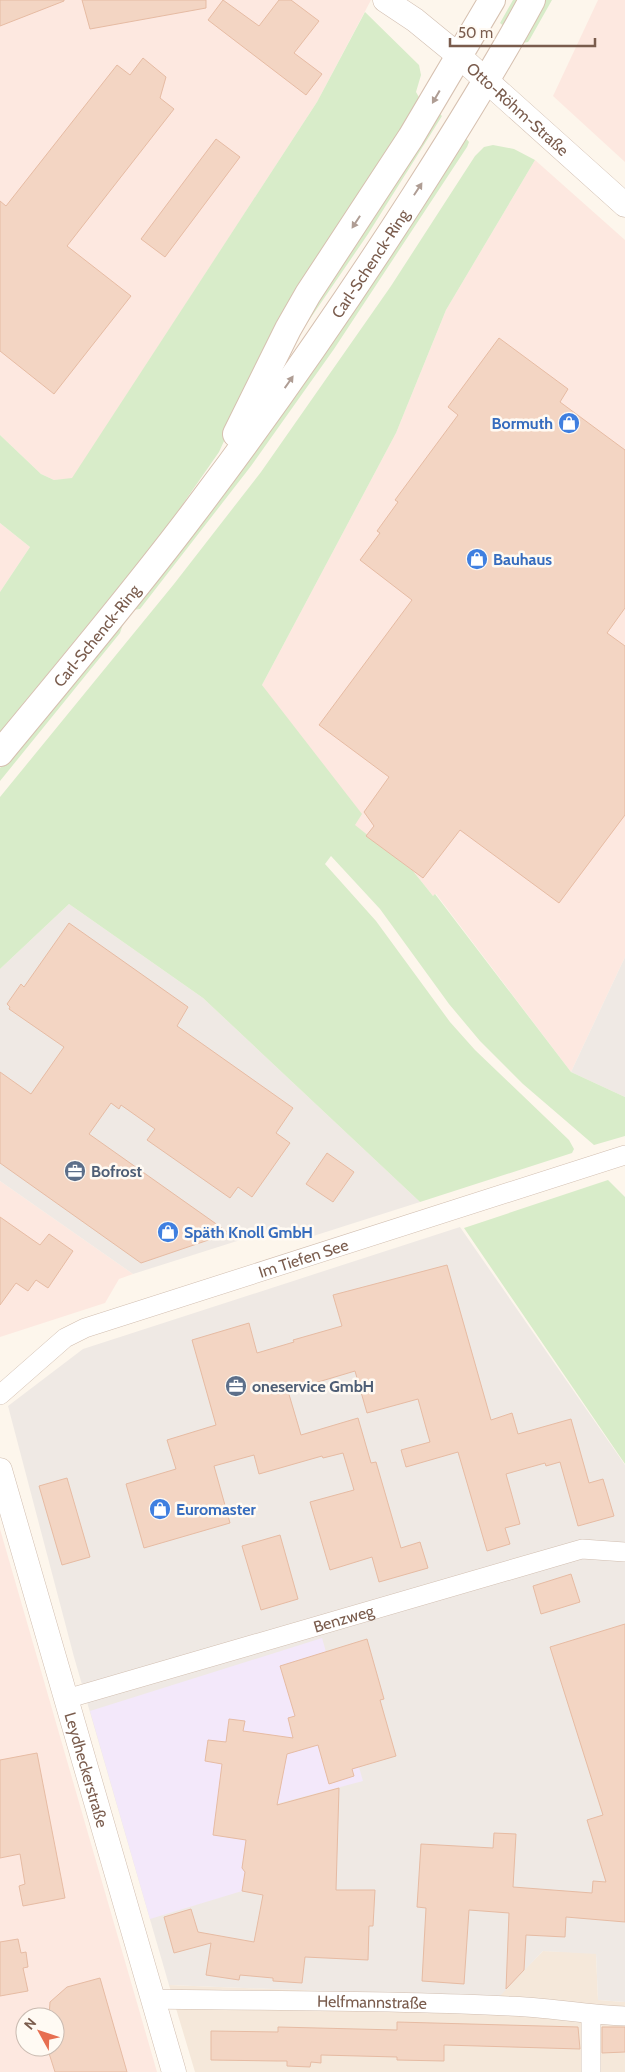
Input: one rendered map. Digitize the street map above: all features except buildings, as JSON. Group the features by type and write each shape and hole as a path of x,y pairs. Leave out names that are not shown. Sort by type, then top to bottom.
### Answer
{"main road":[{"name":"Carl-Schenck-Ring","path":"191,516 308,294 411,137 492,0"},
{"name":"Carl-Schenck-Ring","path":"0,753 191,516 261,422 362,276 486,80 532,0"}],"street":[{"name":"Otto-Röhm-Straße","path":"384,0 424,27 459,56 625,205"},
{"name":"Im Tiefen See","path":"0,1394 65,1338 84,1328 625,1154"},
{"name":"Leydheckerstraße","path":"0,1470 174,2072"},
{"name":"Benzweg","path":"66,1700 582,1549 624,1553"},
{"name":"Helfmannstraße","path":"152,1999 383,2001 559,2010 591,2015 625,2016"},
{"path":"591,2015 591,2072"}],"shaded area":[{"path":"0,0 371,0 317,102 72,479 54,480 41,474 0,435"},
{"path":"598,0 625,0 625,162 553,96"},
{"name":"Bauhaus","path":"535,160 625,240 625,957 571,1072 436,894 433,896 413,871 354,825 262,685 396,433 446,310"},
{"path":"0,523 30,547 0,592"},
{"path":"69,904 203,998 420,1202 307,1238 281,1227 133,1274 0,1181 0,969"},
{"path":"625,957 625,1097 571,1072"},
{"path":"0,1181 133,1274 119,1279 105,1303 0,1337"},
{"path":"460,1227 625,1465 625,2002 598,2000 596,1954 543,1951 498,1998 169,1985 74,1657 8,1406 83,1349"},
{"path":"0,1529 157,2072 0,2072"},
{"path":"322,1638 363,1781 272,1805 263,1895 242,1891 150,1919 90,1711"},
{"path":"543,1951 596,1953 598,2000 625,2002 625,2072 195,2072 169,1985 497,1998"}],"green space":[{"path":"513,0 520,0 505,27 500,23"},
{"path":"543,0 552,0 528,42 522,43"},
{"path":"365,12 419,65 421,75 416,92 420,99 280,319 219,452 162,534 0,732 0,592 30,547 0,523 0,435 41,474 54,480 72,478 317,102"},
{"path":"437,111 442,116 368,234 303,329 317,296"},
{"path":"465,137 469,142 467,147 334,349 251,466 140,609 133,610"},
{"path":"493,145 514,149 535,160 446,310 396,433 262,685 362,814 355,825 413,871 433,896 435,894 571,1072 625,1097 625,1136 594,1145 523,1084 480,1041 449,1004 380,909 331,856 325,864 376,921 450,1022 475,1050 569,1140 574,1149 572,1153 420,1202 203,998 69,904 0,969 0,797 174,584 261,472 391,286 475,156 484,147"},
{"path":"123,624 120,633 0,781 0,768"},
{"path":"608,1180 625,1197 625,1464 464,1228"}],"place":[{"name":"Bormuth","path":"569,423"},
{"name":"Bauhaus","path":"477,559"},
{"name":"Bofrost","path":"75,1171"},
{"name":"Späth Knoll GmbH","path":"168,1232"},
{"name":"oneservice GmbH","path":"236,1386"},
{"name":"Euromaster","path":"160,1509"}]}
